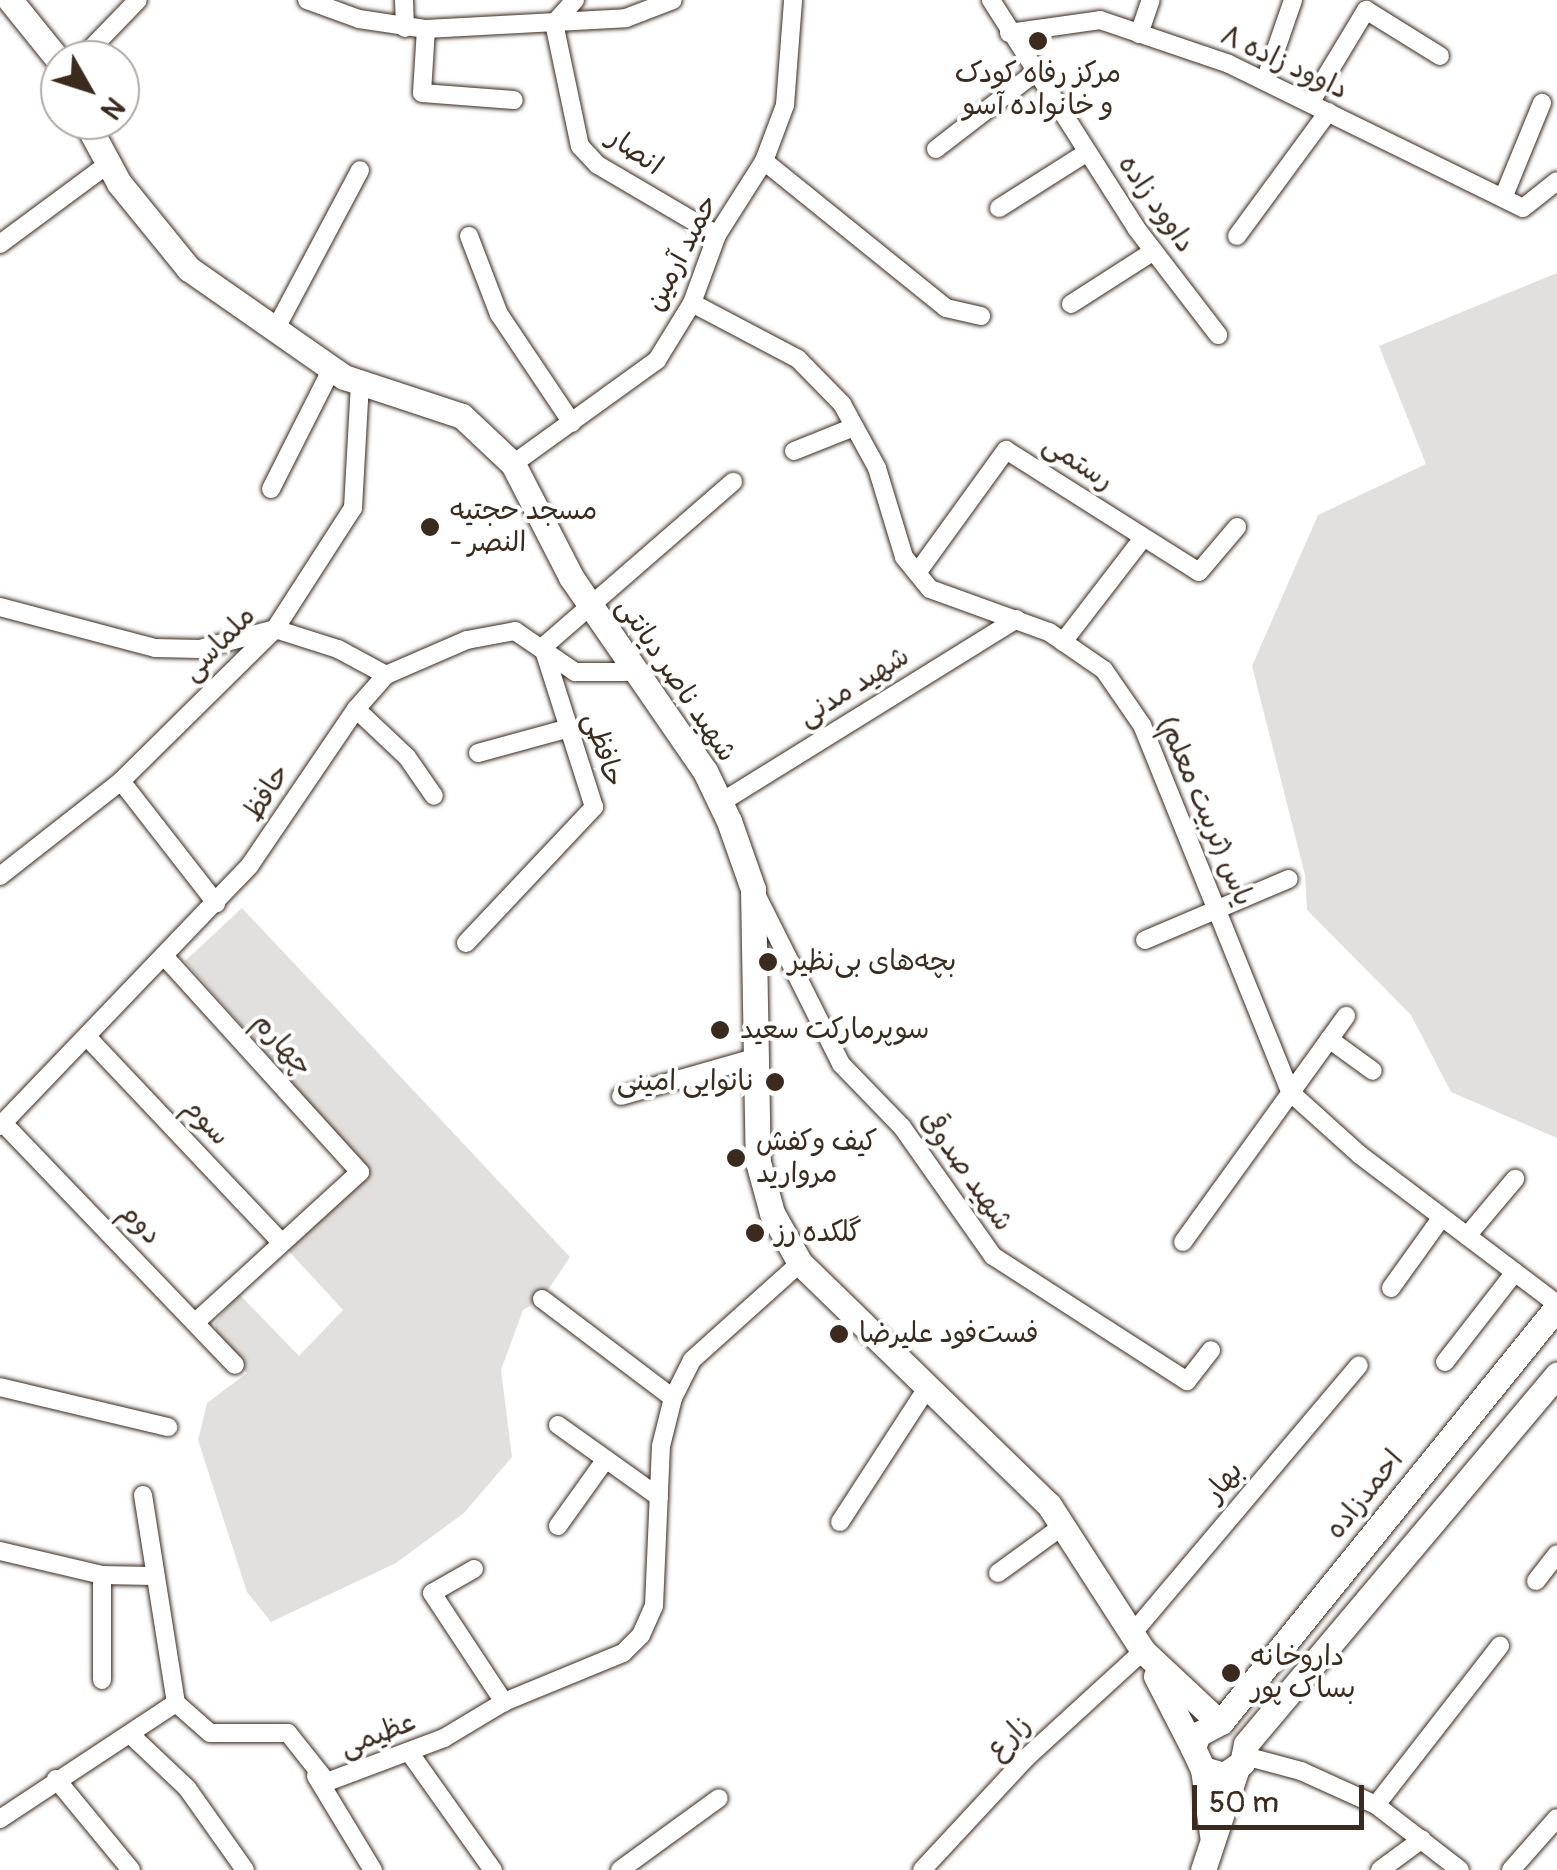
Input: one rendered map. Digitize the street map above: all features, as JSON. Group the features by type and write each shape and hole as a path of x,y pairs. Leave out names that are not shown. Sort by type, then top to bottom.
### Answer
{"main road":[{"path":"10,0 42,40"},
{"name":"شهید ناصر دیانتی","path":"96,140 150,227 189,269 332,368 360,382 462,416 513,464 587,603 720,803 753,890 758,1162 772,1213 800,1263 928,1385 1064,1525 1142,1649 1198,1759 1213,1840"},
{"name":"احمدزاده","path":"1198,1759 1202,1729 1220,1722 1557,1306"},
{"path":"1198,1759 1224,1774 1243,1756 1557,1374"},
{"name":"شهید ناصر دیانتی","path":"1142,1649 1220,1722"},
{"name":"شهید ناصر دیانتی","path":"1203,1870 1243,1756"}],"street":[{"path":"99,40 138,0"},
{"path":"307,0 404,28 426,29 626,18 672,0"},
{"path":"404,0 404,28"},
{"path":"554,23 575,0"},
{"name":"حمید آرمین","path":"513,464 657,360 692,303 717,235 764,161 785,105 793,0"},
{"name":"داوود زاده","path":"991,0 1086,152 1218,335"},
{"path":"1139,34 1151,0"},
{"path":"1265,81 1293,0"},
{"path":"1310,104 1366,10 1440,56"},
{"name":"داوود زاده ۸","path":"1009,33 1100,20 1265,81 1523,208 1557,182"},
{"name":"انصار","path":"554,23 580,146 598,165 717,235"},
{"path":"426,29 422,93 514,100"},
{"path":"936,149 1034,74"},
{"path":"1503,198 1542,103"},
{"path":"1237,236 1328,112"},
{"path":"999,208 1086,152"},
{"path":"764,161 946,308 981,316"},
{"path":"0,244 108,164"},
{"path":"275,330 360,170"},
{"path":"469,236 499,314 572,423"},
{"path":"1072,304 1154,250"},
{"path":"692,303 798,359 854,426 877,468 904,556 917,573"},
{"path":"271,490 332,368"},
{"name":"ملماسی","path":"0,876 121,781 275,629 353,508 360,382"},
{"path":"794,451 854,426"},
{"name":"رستمی","path":"917,573 1006,450 1199,572 1238,527"},
{"path":"543,646 587,603 733,482"},
{"path":"1064,642 1143,538"},
{"name":"یاس (تربیت معلم)","path":"917,573 930,590 1017,618 1064,642 1104,670 1142,726 1290,1092 1557,1306"},
{"path":"0,606 155,648 200,649 275,629 338,649 386,675"},
{"name":"شهید مدنی","path":"720,803 1017,618"},
{"name":"حافظ","path":"1,1124 90,1040 277,832 356,709 386,675 467,640 515,632 543,646 574,672 634,672"},
{"name":"حافظی","path":"466,943 594,806 566,729 543,646"},
{"path":"356,709 408,756 434,796"},
{"path":"478,753 566,729"},
{"path":"121,781 216,903"},
{"path":"1145,940 1288,879"},
{"name":"شهید صدوقی","path":"753,890 841,1064 902,1127 992,1256 1187,1381 1211,1350"},
{"name":"چهارم","path":"164,956 360,1172 282,1243"},
{"path":"1183,1242 1346,1016"},
{"path":"1329,1038 1373,1071"},
{"name":"سوم","path":"90,1040 282,1243"},
{"path":"622,1096 754,1058"},
{"name":"دوم","path":"1,1124 235,1364"},
{"path":"1467,1236 1514,1179"},
{"path":"1392,1288 1442,1216"},
{"path":"197,1321 282,1243"},
{"path":"659,1496 661,1446 674,1398 692,1360 800,1263"},
{"path":"1445,1362 1515,1272"},
{"path":"542,1298 674,1398"},
{"name":"بهار","path":"1142,1649 1360,1365"},
{"path":"840,1522 928,1385"},
{"path":"0,1387 168,1427"},
{"path":"558,1425 659,1496"},
{"path":"558,1526 606,1459"},
{"path":"0,1819 56,1779 132,1736 176,1703 152,1576 143,1494"},
{"name":"عظیمی","path":"176,1703 210,1733 288,1732 316,1776 327,1782 349,1778 410,1752 504,1702 594,1670 641,1635 654,1606 659,1496"},
{"path":"998,1573 1064,1525"},
{"path":"0,1551 102,1574 152,1576"},
{"path":"1536,1581 1557,1554"},
{"path":"474,1569 432,1593 504,1702"},
{"path":"102,1574 102,1680"},
{"path":"1376,1805 1500,1646"},
{"name":"زارع","path":"922,1870 1026,1758 1142,1649"},
{"path":"132,1736 187,1788 245,1870"},
{"path":"410,1752 492,1870"},
{"path":"1243,1756 1302,1771 1376,1805 1460,1870"},
{"path":"316,1776 372,1870"},
{"path":"56,1779 131,1870"},
{"path":"620,1870 718,1798"},
{"path":"1511,1870 1557,1818"},
{"path":"1380,1870 1422,1839"}],"shaded area":[{"path":"1557,273 1557,1138 1451,1092 1411,1015 1307,910 1305,875 1252,666 1318,515 1426,464 1379,346"},
{"path":"242,908 570,1257 542,1299 523,1310 501,1370 512,1457 464,1513 396,1563 271,1622 247,1592 198,1440 207,1403 247,1373 217,1341 215,1323 238,1293 299,1356 343,1310 284,1246 368,1170 185,961"}],"place":[{"name":"مرکز رفاه کودک و خانواده آسو","path":"1038,41"},
{"name":"مسجد حجتیه - النصر","path":"430,527"},
{"name":"بچه‌های بی‌نظیر","path":"768,962"},
{"name":"سوپرمارکت سعید","path":"720,1030"},
{"name":"نانوایی امینی","path":"775,1082"},
{"name":"کیف و‌کفش مروارید","path":"736,1158"},
{"name":"گلکده رز","path":"755,1233"},
{"name":"فست‌فود علیرضا","path":"839,1334"},
{"name":"داروخانه بساک پور","path":"1231,1673"}]}
